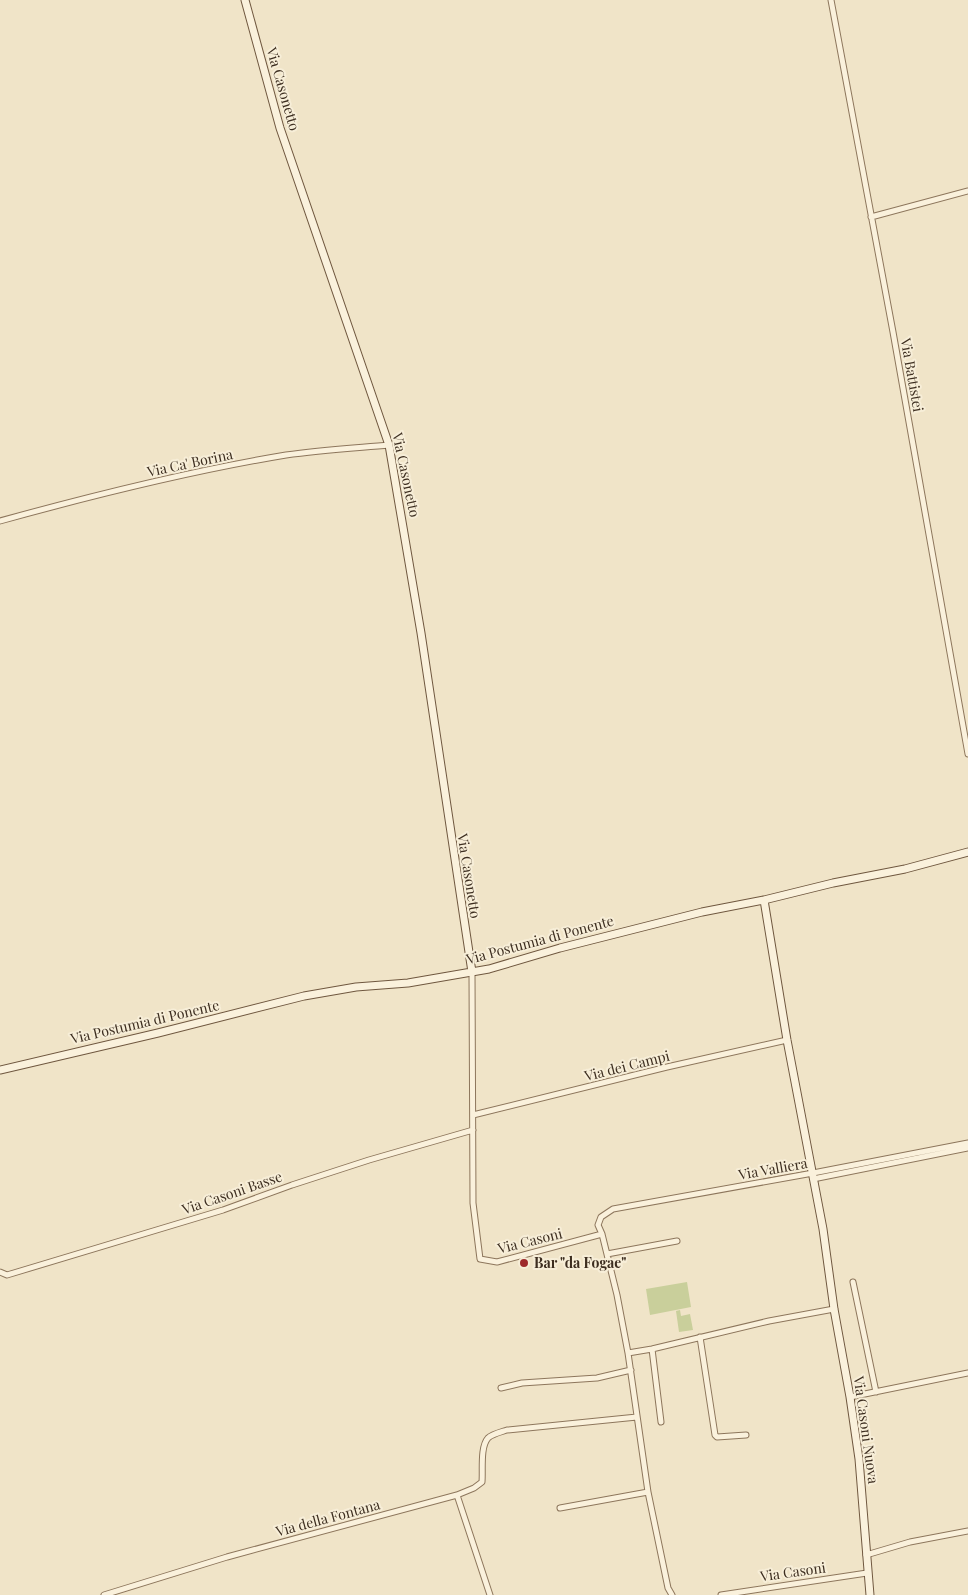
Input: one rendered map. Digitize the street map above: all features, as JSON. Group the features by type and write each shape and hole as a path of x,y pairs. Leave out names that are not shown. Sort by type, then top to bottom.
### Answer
{"main road":[{"name":"Via Casonetto","path":"245,0 280,128 389,445 416,604 472,972"},
{"name":"Via Postumia di Ponente","path":"0,1070 313,994 356,987 408,983 489,969 560,948 702,912 904,869 968,852"},
{"name":"Via Casoni Nuova","path":"764,900 823,1229 834,1309 850,1397 858,1459 870,1595"}],"street":[{"name":"Via Battistei","path":"831,0 968,754"},
{"path":"871,217 968,191"},
{"name":"Via Ca' Borina","path":"0,521 109,492 216,469 288,455 389,445"},
{"path":"472,972 473,1130"},
{"name":"Via dei Campi","path":"473,1115 667,1067 788,1040"},
{"name":"Via Casoni","path":"473,1130 473,1203 480,1259 497,1262 602,1234"},
{"name":"Via Casoni Basse","path":"0,1272 8,1275 71,1257 223,1210 369,1160 473,1130"},
{"name":"Via Valliera","path":"928,1154 968,1143"},
{"name":"Via Valliera","path":"602,1234 598,1225 601,1217 613,1209 968,1148"},
{"path":"602,1234 617,1295 631,1370 648,1492 668,1588 672,1595"},
{"path":"607,1254 676,1241"},
{"path":"853,1282 876,1392"},
{"path":"628,1354 834,1309"},
{"path":"700,1337 715,1435 717,1437 746,1435"},
{"path":"652,1349 661,1422"},
{"path":"501,1388 522,1383 597,1378 631,1370"},
{"path":"850,1397 968,1373"},
{"path":"490,1595 457,1495 474,1488 482,1482 484,1467 483,1447 489,1437 507,1430 637,1417"},
{"path":"560,1508 648,1492"},
{"name":"Via della Fontana","path":"104,1595 226,1557 457,1495"},
{"path":"866,1554 910,1542 968,1531"},
{"name":"Via Casoni","path":"721,1595 867,1573"}],"green space":[{"path":"687,1282 691,1307 650,1315 646,1289"},
{"path":"680,1310 681,1316 690,1314 693,1330 679,1332 676,1311"}],"place":[{"name":"Bar \"da Fogae\"","path":"524,1263"}]}
